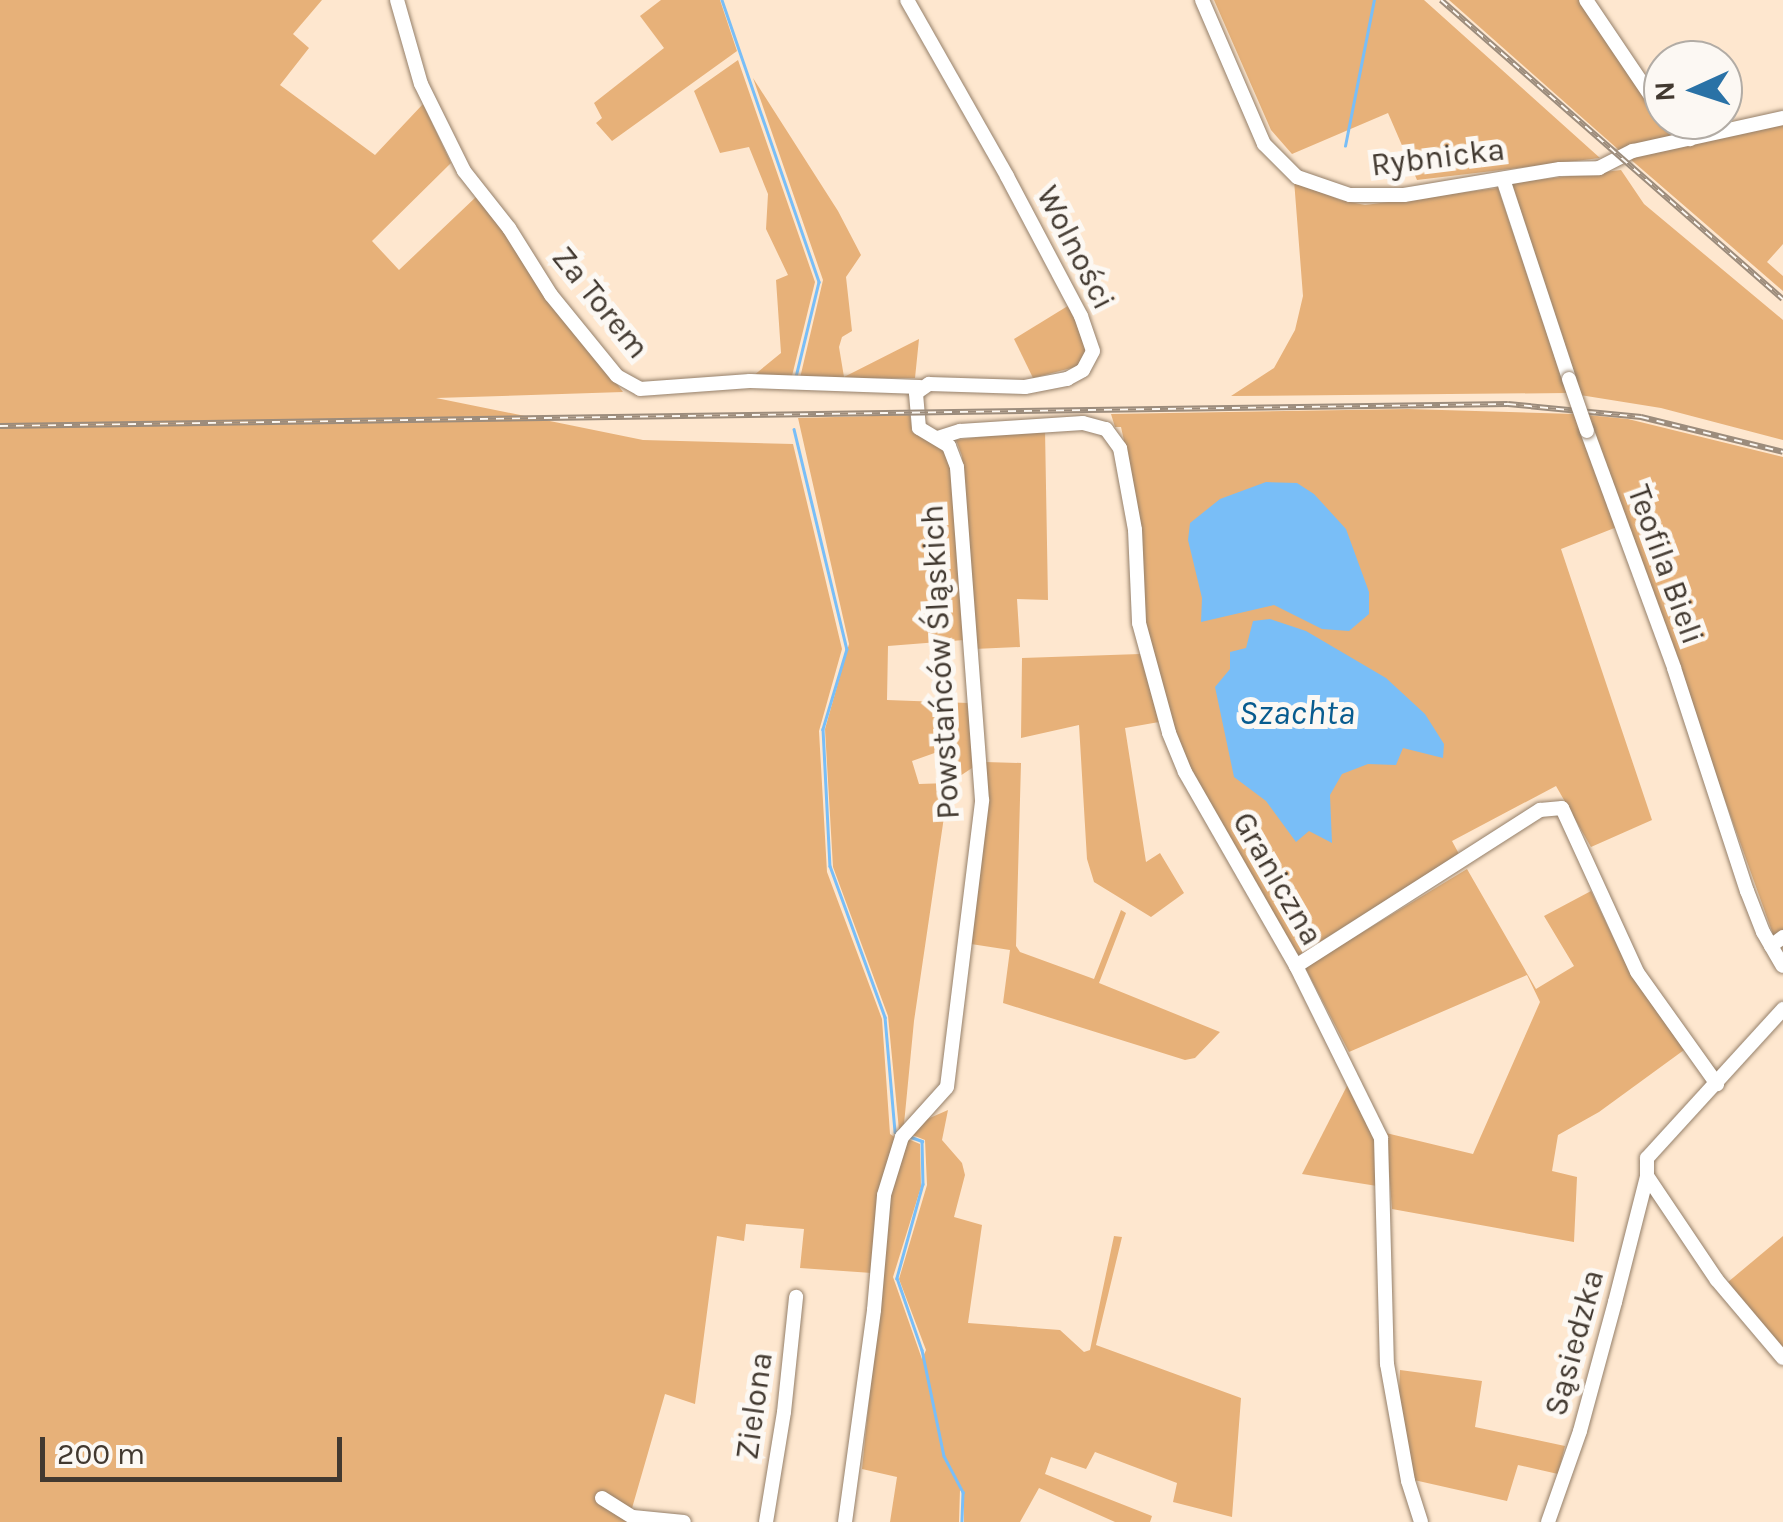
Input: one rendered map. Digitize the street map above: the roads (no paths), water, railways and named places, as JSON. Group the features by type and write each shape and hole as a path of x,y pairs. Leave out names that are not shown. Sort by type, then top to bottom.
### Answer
{"street":[{"name":"Za Torem","path":"397,0 421,84 464,171 509,228 551,295 616,376 640,389 750,381 918,390"},
{"name":"Wolności","path":"907,0 1007,176 1081,316 1093,351 1083,370 1049,383 1024,388 918,390"},
{"name":"Rybnicka","path":"1202,0 1264,144 1297,177 1350,195 1372,197 1560,169 1606,167 1633,151 1681,140"},
{"path":"1586,0 1643,84"},
{"name":"Rybnicka","path":"1743,127 1783,118"},
{"name":"Teofila Bieli","path":"1504,179 1568,380 1621,521 1747,891 1780,953"},
{"name":"Powstańców Śląskich","path":"844,1522 874,1310 884,1195 902,1137 948,1086 982,800 957,467 949,446 919,428 918,390"},
{"name":"Graniczna","path":"938,438 967,430 1084,423 1101,426 1116,440 1135,530 1139,623 1169,733 1185,772 1296,966 1382,1138 1387,1364 1408,1482 1421,1522"},
{"path":"1296,966 1540,810 1562,808 1637,972 1718,1084"},
{"name":"Sąsiedzka","path":"1548,1522 1580,1431 1646,1176 1647,1158 1655,1144 1718,1084 1783,1009"},
{"path":"1646,1176 1717,1280 1783,1358"},
{"name":"Zielona","path":"766,1522 784,1412 796,1297"},
{"path":"602,1498 633,1517 684,1522"}],"water":[{"path":"1266,482 1297,483 1314,494 1346,529 1369,592 1369,614 1349,631 1322,629 1274,605 1201,622 1202,598 1188,540 1190,523 1220,499"},
{"name":"Szachta","path":"1270,619 1306,631 1386,678 1425,714 1444,744 1443,758 1403,748 1396,765 1368,764 1342,774 1330,795 1332,843 1309,831 1296,842 1266,801 1234,777 1215,687 1230,669 1230,652 1246,648 1253,621"}],"waterway":[{"path":"722,0 819,282 796,377"},
{"path":"1345,146 1374,0"},
{"path":"794,429 847,649 823,729 830,866 885,1017 895,1132 899,1133"},
{"path":"911,1137 922,1141 923,1184 897,1278 922,1350 944,1456 963,1492 962,1522"}],"railway":[{"path":"1441,0 1783,299"},
{"path":"0,426 1508,404 1641,417 1783,452"}]}
